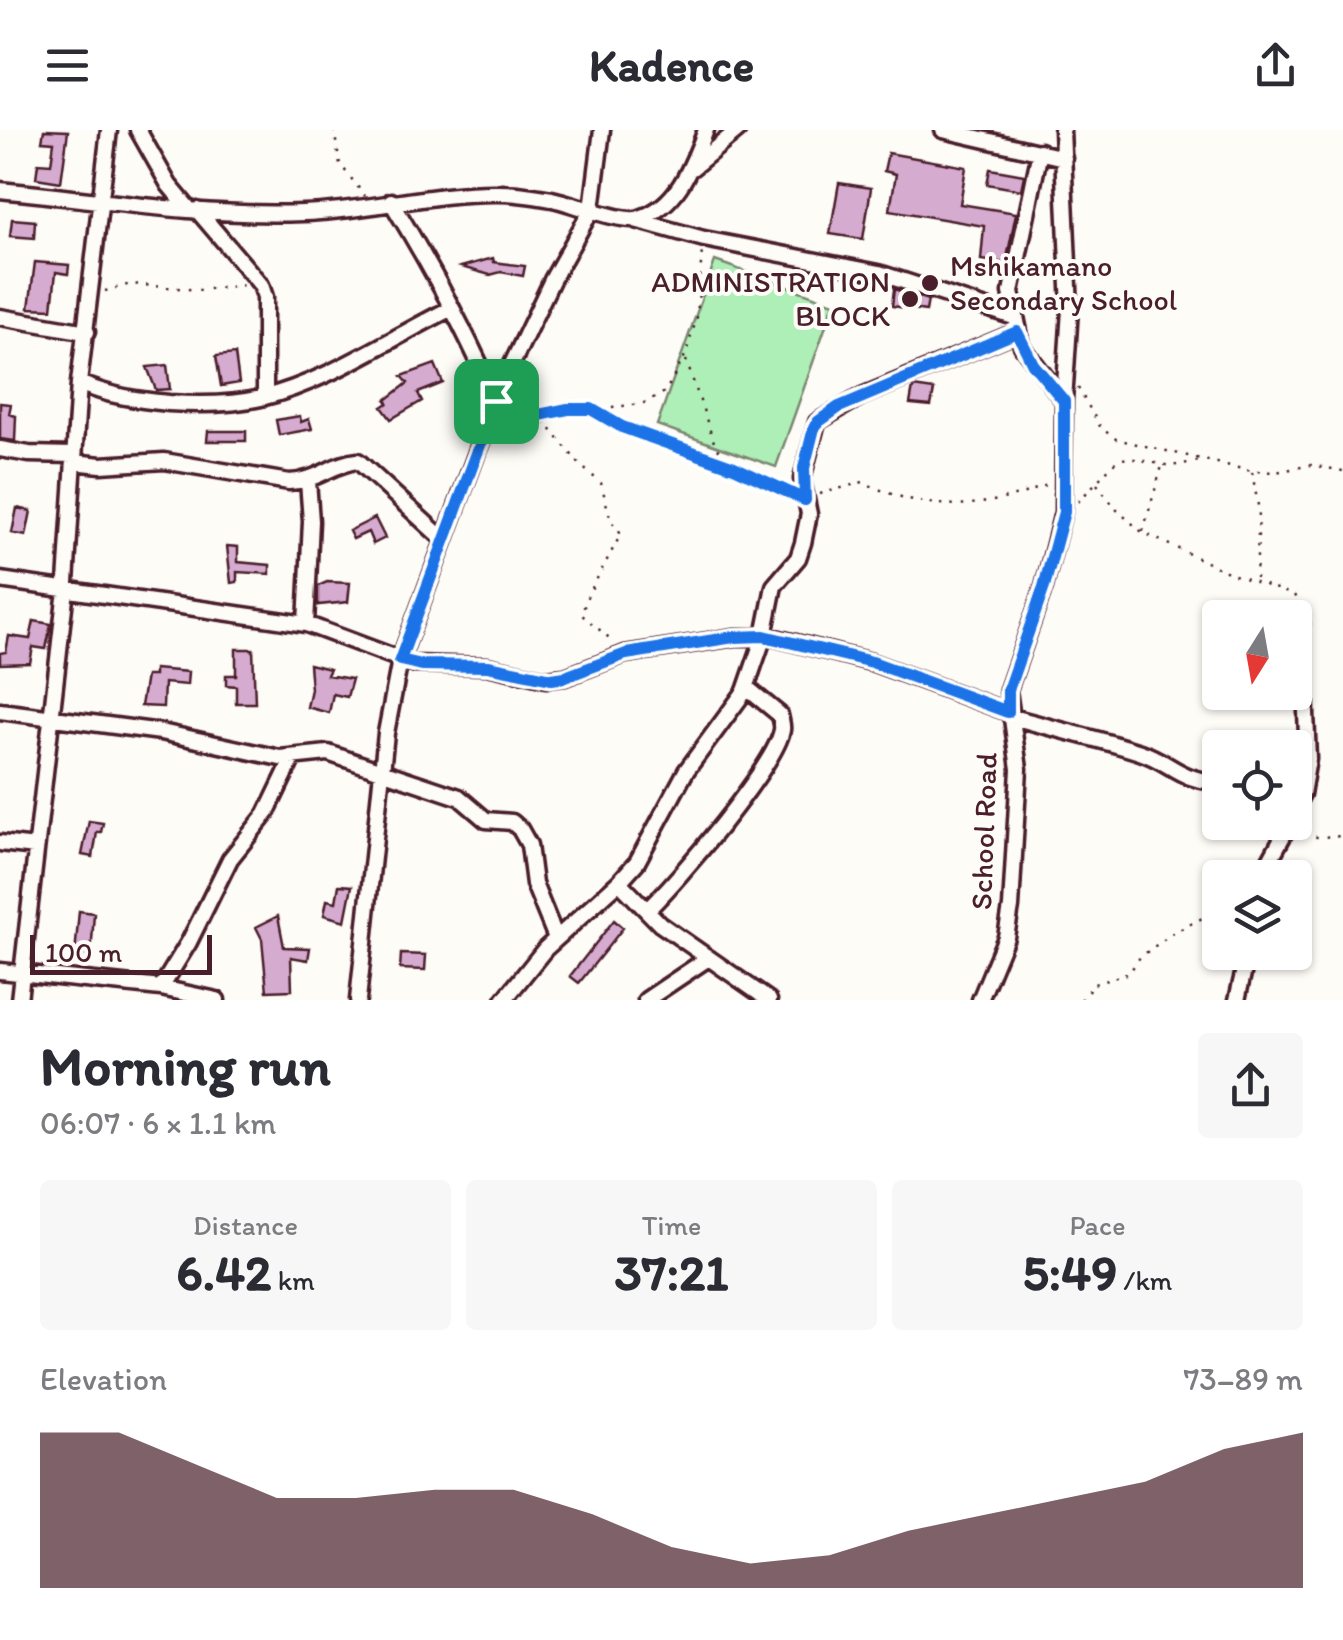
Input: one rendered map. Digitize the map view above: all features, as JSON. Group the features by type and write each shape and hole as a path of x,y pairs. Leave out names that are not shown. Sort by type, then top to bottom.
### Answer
{"street":[{"path":"20,1000 66,592 79,383 109,130"},
{"path":"138,130 169,185 261,285 266,317 266,397"},
{"path":"358,1000 382,771 400,660 502,386 544,296 592,208 602,130"},
{"path":"635,220 658,210 677,191 706,130"},
{"path":"690,170 738,130"},
{"path":"943,130 1064,158"},
{"name":"School Road","path":"980,1000 1006,937 1011,907 1019,769 1008,690 1044,587 1064,512 1064,401 1070,309 1062,130"},
{"path":"1040,152 1011,292 1015,324 1033,364 1064,401"},
{"path":"0,190 194,209 306,213 391,201 502,193 552,199 704,239 878,273 1015,324"},
{"path":"391,201 428,264 496,401"},
{"path":"79,383 116,397 156,402 234,403 266,397 450,310"},
{"path":"0,317 87,332"},
{"path":"504,1000 556,938 619,882 643,851 686,771 747,688 764,636 774,586 798,558 807,507 804,468 818,422 839,407 1015,324"},
{"path":"0,449 101,465 164,462 288,482 308,481 347,462 363,464 444,540"},
{"path":"306,624 311,521 308,481"},
{"path":"0,580 306,624 422,665 488,666 552,679 626,654 764,636 872,662 1009,714 1138,751 1191,780 1202,781"},
{"path":"646,910 688,868 745,792 781,735 780,715 747,688"},
{"path":"0,711 161,732 269,756 293,758 328,753 458,797 486,820 518,826 528,845 534,884 556,938"},
{"path":"162,988 230,859 266,814 293,758"},
{"path":"0,842 36,847"},
{"path":"619,882 646,910 707,959 769,1000"},
{"path":"646,1000 707,959"},
{"path":"1237,1000 1244,970"},
{"path":"0,971 162,988 217,1000"}],"path":[{"path":"334,130 336,152 344,171 372,205"},
{"path":"539,415 655,400 665,392 685,356 697,318 704,239"},
{"path":"91,298 117,285 200,290 261,285"},
{"path":"685,356 715,445 734,467"},
{"path":"1067,364 1083,400 1107,435 1251,471 1276,472 1311,465 1343,471"},
{"path":"502,386 539,415 581,466 601,483 611,521 621,530 619,542 592,587 582,615 626,654"},
{"path":"591,409 622,427 734,467 807,507 818,494 864,482 880,492 916,503 946,506 1005,498 1063,479"},
{"path":"1064,512 1122,459 1180,466 1206,460"},
{"path":"1142,532 1162,465"},
{"path":"1251,471 1259,511 1256,580"},
{"path":"1097,484 1117,510 1142,532 1232,574 1294,595 1313,629"},
{"path":"1312,835 1343,836"},
{"path":"1081,1000 1094,984 1129,973 1140,957 1202,918"}],"green space":[{"path":"715,261 834,303 776,467 657,425"}],"building":[{"path":"44,130 68,131 61,182 36,178 38,163 51,164 54,142 42,141"},
{"path":"888,153 966,167 960,204 1016,213 1006,263 981,260 984,226 890,210 896,174 884,171"},
{"path":"990,169 1024,175 1021,190 987,184"},
{"path":"839,183 871,188 863,239 830,234"},
{"path":"12,219 35,221 34,238 10,236"},
{"path":"493,258 494,262 525,266 523,276 501,272 490,275 461,267"},
{"path":"35,262 69,265 68,274 56,272 52,309 29,308"},
{"name":"ADMINISTRATION BLOCK","path":"894,289 928,300 926,311 892,306"},
{"path":"235,354 239,383 221,386 216,356"},
{"path":"435,364 443,383 418,393 422,401 391,419 382,407 408,383 402,376"},
{"path":"167,365 170,389 156,390 147,367"},
{"path":"913,387 934,390 931,406 910,404"},
{"path":"0,403 11,404 9,414 16,416 15,441 0,439"},
{"path":"300,416 301,422 309,419 312,429 279,435 276,420"},
{"path":"208,431 246,431 246,441 207,441"},
{"path":"17,508 31,511 26,536 12,533"},
{"path":"375,518 385,538 373,544 368,532 353,539 349,531"},
{"path":"227,546 238,547 238,562 270,565 270,574 237,572 237,582 231,583"},
{"path":"327,582 350,583 348,602 318,605 318,586"},
{"path":"34,621 51,624 46,649 33,647 30,663 0,664 0,653 6,652 9,636 30,639"},
{"path":"236,649 253,649 255,703 236,703 236,686 226,685 226,675 236,675"},
{"path":"309,664 330,669 327,675 352,679 347,697 333,694 329,713 307,707 311,689"},
{"path":"154,669 188,672 187,685 164,683 163,707 141,706 146,676 154,676"},
{"path":"89,821 103,823 101,832 97,832 93,857 82,855"},
{"path":"339,885 352,886 345,921 324,915 327,900 336,902"},
{"path":"79,911 94,913 91,956 75,954"},
{"path":"278,916 284,947 310,948 308,960 291,957 292,990 267,991 262,939 256,927"},
{"path":"614,920 623,928 579,983 570,976"},
{"path":"401,954 426,955 425,970 400,969"}],"place":[{"name":"Mshikamano Secondary School","path":"930,283"},
{"name":"ADMINISTRATION BLOCK","path":"910,299"}],"route":[{"path":"1017,332 1033,364 1064,401 1064,512 1035,616 1008,690 1008,712 872,662 764,636 626,654 552,679 488,666 422,665 400,660 496,401 502,386 539,415 591,409 622,427 734,467 805,500 804,468 818,422 839,407 1017,332"}]}
